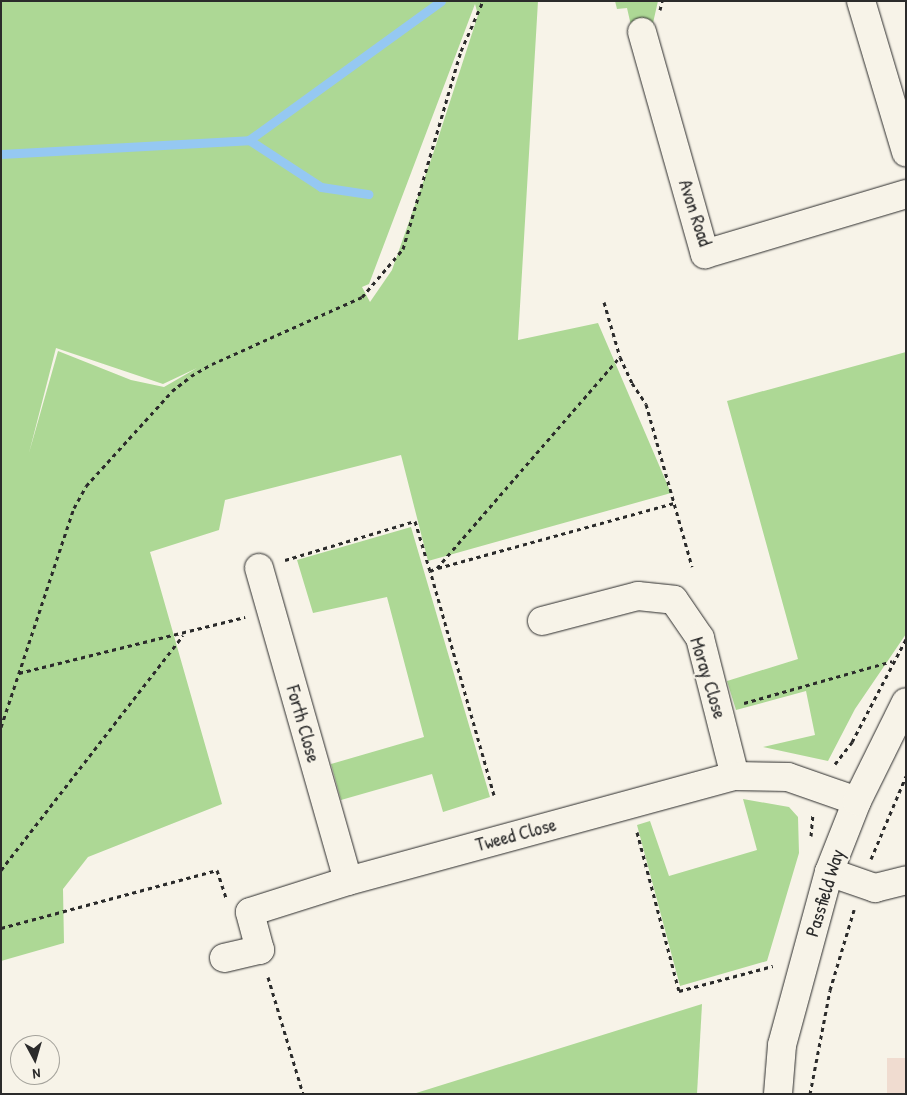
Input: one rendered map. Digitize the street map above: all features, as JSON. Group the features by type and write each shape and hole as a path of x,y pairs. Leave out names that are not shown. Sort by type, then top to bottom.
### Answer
{"street":[{"path":"861,1 906,152"},
{"name":"Avon Road","path":"642,32 705,254 906,194"},
{"name":"Forth Close","path":"258,568 348,881"},
{"name":"Moray Close","path":"542,621 638,596 674,600 700,638 735,776"},
{"name":"Passfield Way","path":"778,1094 782,1045 829,872 857,801 902,718"},
{"name":"Tweed Close","path":"250,912 348,881 735,776 788,777 857,801"},
{"path":"829,872 874,888 906,880"},
{"path":"224,958 260,950 250,912"}],"path":[{"path":"1,727 74,508 86,486 172,391 212,364 362,297 403,249 461,51 483,1"},
{"path":"604,302 620,357 632,383 646,404 692,567"},
{"path":"437,568 620,357"},
{"path":"430,571 674,503"},
{"path":"258,568 414,521 494,795"},
{"path":"19,673 183,635 270,610"},
{"path":"1,870 183,635"},
{"path":"830,768 841,760 852,742 892,660 906,639"},
{"path":"739,705 892,660"},
{"path":"868,869 906,776"},
{"path":"637,829 679,991 773,966"},
{"path":"1,928 217,870 225,898 250,912"},
{"path":"810,1094 830,990 856,904"},
{"path":"260,950 303,1094"}],"shaded area":[{"path":"887,1058 906,1058 906,1094 887,1094"}],"green space":[{"path":"1,1 538,1 518,340 598,323 671,493 428,561 401,455 225,500 219,530 150,552 222,804 88,857 63,889 64,943 1,961","holes":["475,4 478,15 433,154 392,270 370,302 362,287 369,284","56,348 163,384 197,368 164,387 131,380 58,351 29,453"]},
{"path":"615,1 658,1 653,23 632,30 627,8 617,9"},
{"path":"906,352 906,634 855,709 828,761 763,747 815,735 806,691 736,710 727,681 798,659 727,401"},
{"path":"411,527 490,797 443,812 432,774 341,800 331,764 424,737 387,597 313,613 297,560"},
{"path":"743,799 789,807 798,817 799,853 767,961 680,986 637,825 650,821 669,876 757,850"},
{"path":"702,1004 697,1094 413,1094"}],"waterway":[{"path":"1,154 249,140 441,1"},
{"path":"249,140 321,187 368,194"}]}
